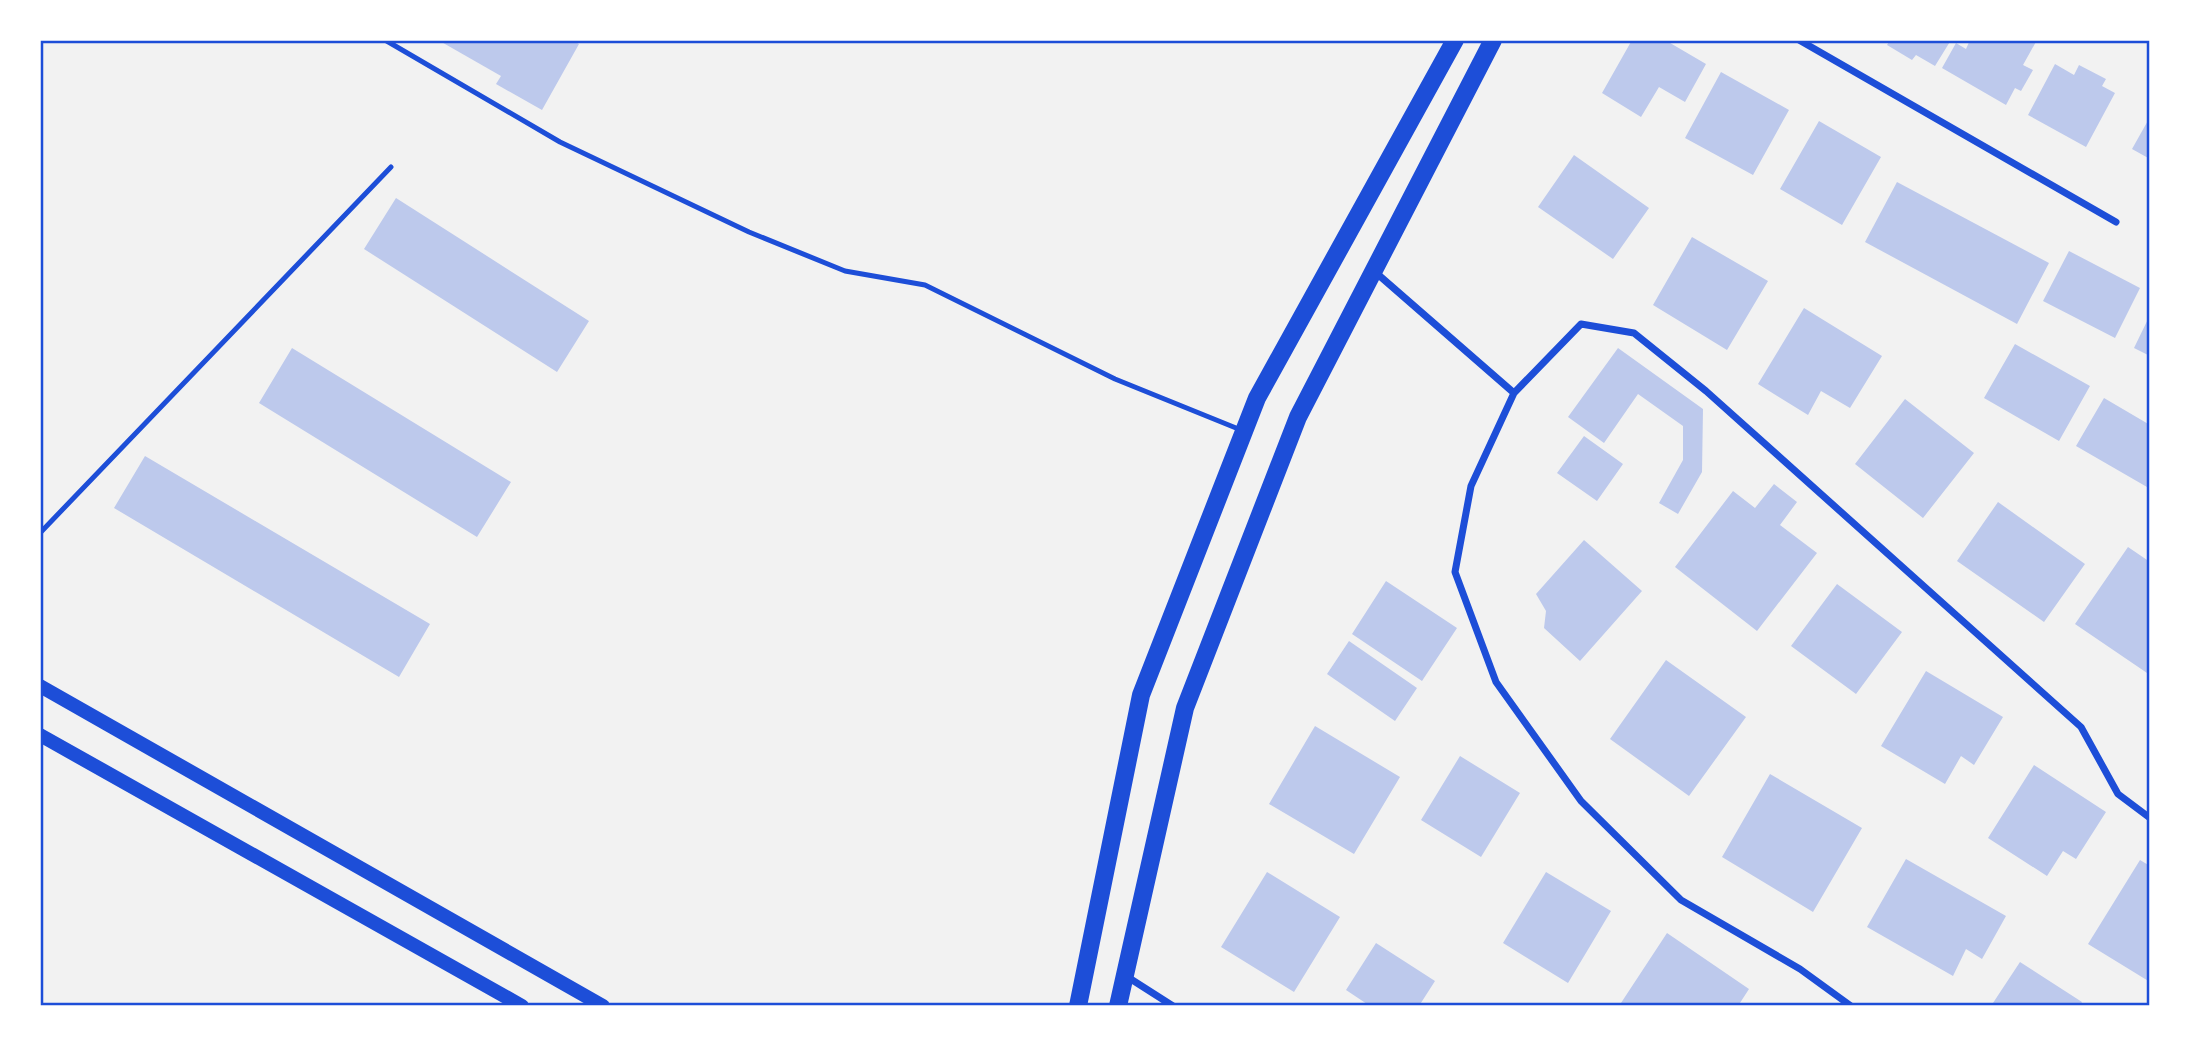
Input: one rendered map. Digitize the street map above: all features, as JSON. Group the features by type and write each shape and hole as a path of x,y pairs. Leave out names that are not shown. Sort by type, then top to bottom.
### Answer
{"main road":[{"path":"1077,1006 1141,695 1244,431 1257,398 1455,40"},
{"path":"1118,1006 1185,708 1298,417 1493,40"},
{"path":"40,686 603,1006"},
{"path":"40,735 523,1006"}],"street":[{"path":"1799,40 2116,222"},
{"path":"1373,271 1514,393"},
{"path":"1851,1006 1800,970 1681,900 1581,801 1496,682 1455,572 1471,486 1514,393 1581,324 1634,333 1706,391 2081,727 2118,794 2150,818"},
{"path":"1124,974 1173,1006"}],"lane":[{"path":"385,40 560,142 749,232 845,271 925,285 1115,379 1244,431"},
{"path":"40,533 391,167"}],"building":[{"path":"438,40 572,40 579,44 542,110 496,84 501,76"},
{"path":"1632,40 1665,40 1706,64 1685,102 1659,87 1641,117 1602,93"},
{"path":"1890,40 1951,40 1935,66 1916,55 1912,60 1887,45"},
{"path":"1970,40 2037,40 2023,65 2033,70 2021,91 2015,88 2006,105 1942,68 1956,43 1966,49"},
{"path":"2055,64 2074,75 2079,65 2106,79 2102,86 2115,93 2086,147 2028,115"},
{"path":"1721,72 1789,110 1753,175 1685,138"},
{"path":"2150,117 2150,159 2132,149"},
{"path":"1819,121 1881,157 1842,225 1780,189"},
{"path":"1574,155 1649,208 1613,259 1538,207"},
{"path":"1897,182 2049,263 2017,324 1865,242"},
{"path":"396,198 589,321 557,372 364,249"},
{"path":"1692,237 1768,281 1727,350 1653,305"},
{"path":"2069,251 2140,288 2115,338 2043,301"},
{"path":"1804,308 1882,356 1850,408 1821,391 1808,415 1758,384"},
{"path":"2150,315 2150,356 2134,348"},
{"path":"2015,344 2090,386 2059,441 1984,398"},
{"path":"292,348 511,482 477,537 259,403"},
{"path":"1618,348 1703,409 1702,472 1678,514 1659,503 1683,460 1683,426 1638,394 1604,443 1568,417"},
{"path":"2104,398 2150,425 2147,487 2076,446"},
{"path":"1905,399 1974,453 1923,518 1855,464"},
{"path":"1584,436 1623,464 1597,501 1557,473"},
{"path":"145,456 430,624 399,677 114,508"},
{"path":"1774,484 1797,502 1780,525 1817,553 1757,631 1675,567 1733,491 1755,508"},
{"path":"1998,502 2085,564 2044,622 1957,561"},
{"path":"1584,540 1642,591 1580,661 1544,628 1546,611 1536,594"},
{"path":"2128,547 2150,562 2150,675 2075,624"},
{"path":"1386,581 1457,628 1422,681 1352,634"},
{"path":"1837,584 1902,632 1856,694 1791,646"},
{"path":"1349,641 1417,688 1395,721 1327,674"},
{"path":"1666,660 1746,717 1689,796 1610,739"},
{"path":"1926,671 2003,717 1974,765 1961,756 1945,784 1881,746"},
{"path":"1315,726 1400,777 1354,854 1269,804"},
{"path":"1460,756 1520,793 1481,857 1421,820"},
{"path":"2034,765 2106,812 2076,859 2063,851 2047,876 1988,838"},
{"path":"1770,774 1862,828 1813,912 1722,857"},
{"path":"1906,859 2006,916 1982,959 1966,949 1953,976 1867,927"},
{"path":"2140,860 2150,866 2150,982 2088,944"},
{"path":"1267,872 1340,917 1294,992 1221,947"},
{"path":"1546,872 1611,911 1568,983 1503,943"},
{"path":"1667,933 1749,989 1738,1006 1619,1006"},
{"path":"1376,943 1435,981 1419,1006 1370,1006 1346,990"},
{"path":"2020,962 2082,1002 2080,1006 1991,1006"}]}
